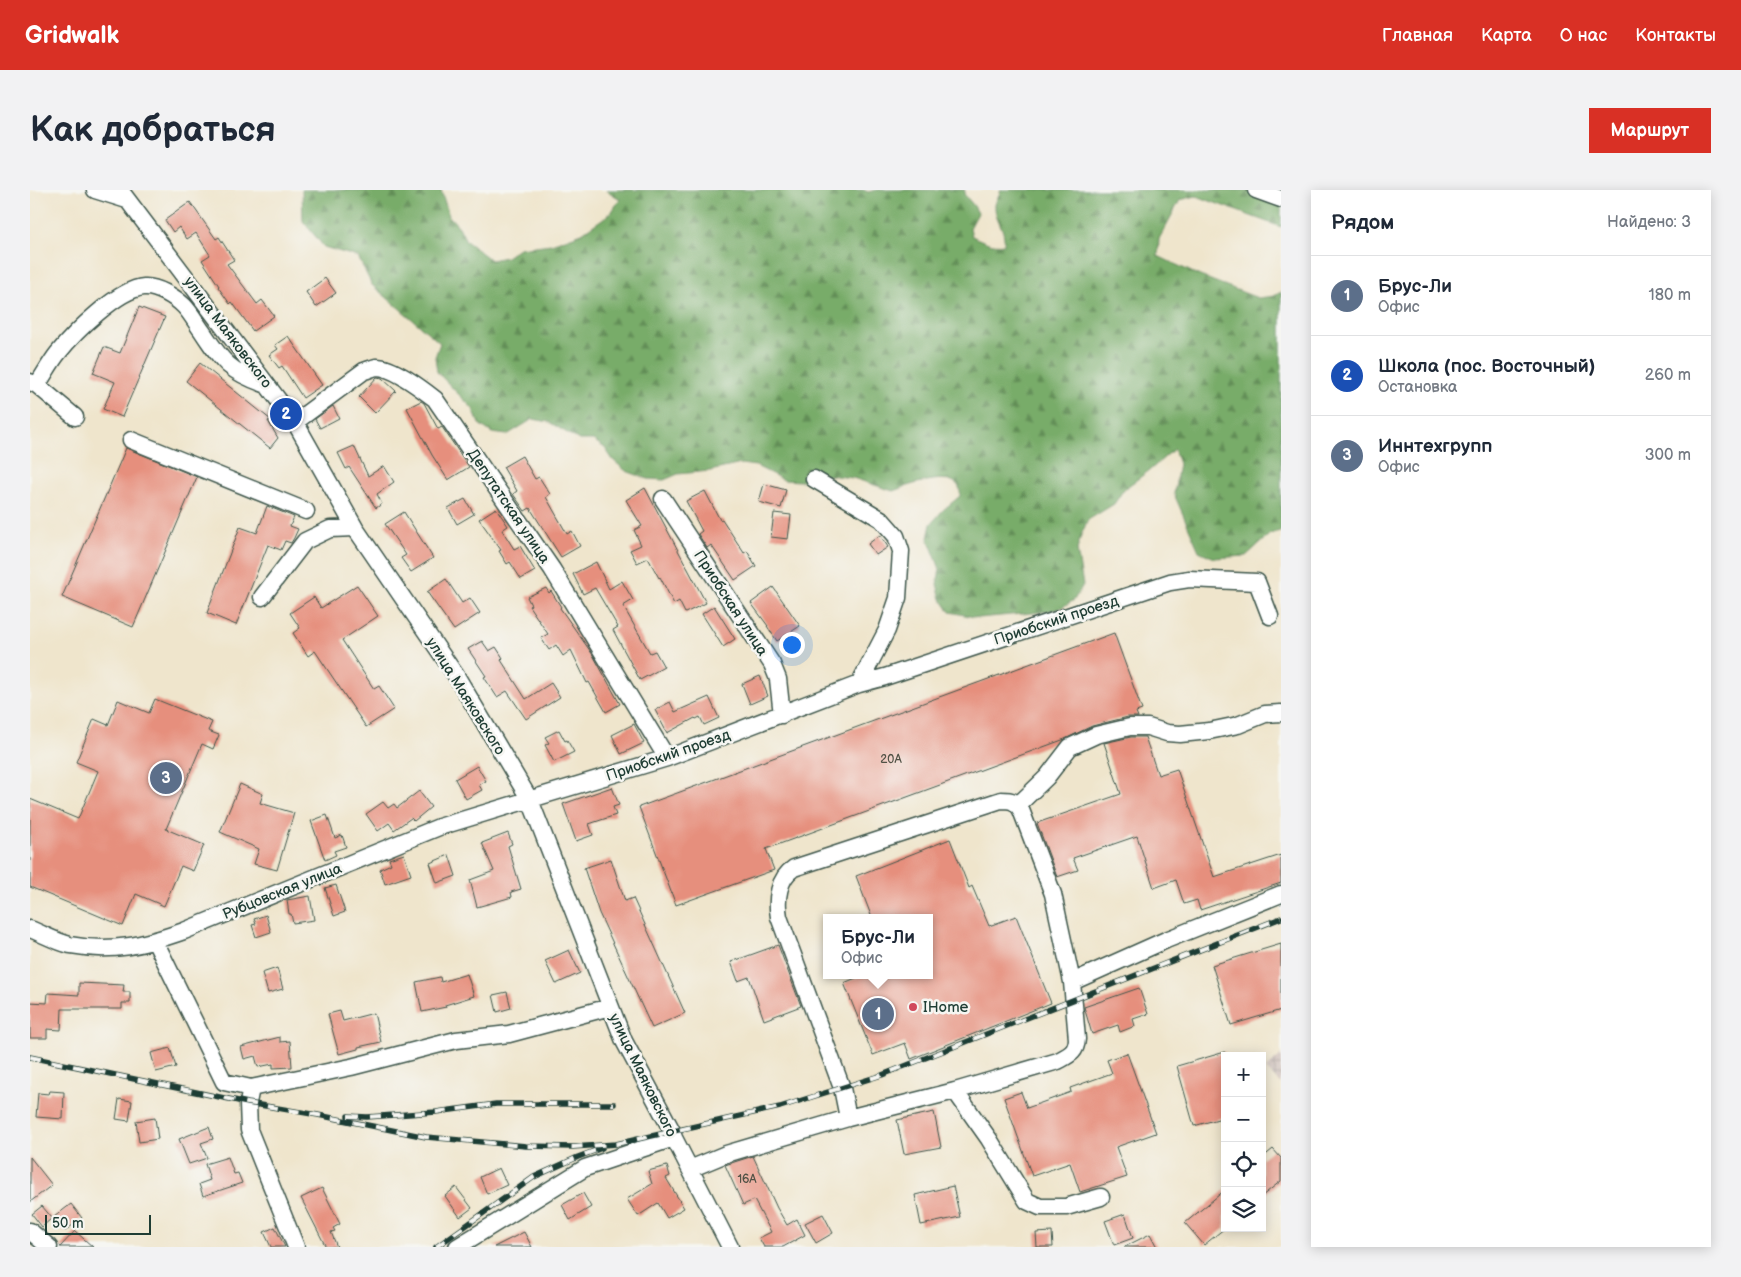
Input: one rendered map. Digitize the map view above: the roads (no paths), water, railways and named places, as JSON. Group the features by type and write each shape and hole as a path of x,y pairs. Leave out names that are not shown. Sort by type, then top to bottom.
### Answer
{"street":[{"path":"95,190 124,195"},
{"path":"1256,190 1281,199"},
{"name":"улица Маяковского","path":"124,195 295,422 355,528 457,677 530,800 624,1041 672,1131 730,1247"},
{"path":"75,417 34,384 76,334 110,304 128,291 145,287 164,292 184,306 216,352 230,368 246,378 267,385"},
{"name":"Депутатская улица","path":"295,422 364,371 377,367 394,372 416,384 435,399 552,569 667,758"},
{"path":"131,440 306,511"},
{"path":"814,479 881,519 896,536 901,551 898,598 887,630 859,684"},
{"name":"Приобская улица","path":"663,499 772,664 778,679 782,715"},
{"path":"262,598 305,541 330,529 355,528"},
{"name":"Приобский проезд","path":"530,800 667,758 859,684 1170,582 1189,579 1257,582 1270,616"},
{"path":"1018,805 1047,778 1070,747 1096,735 1130,727 1148,727 1167,733 1180,734 1209,731 1238,725 1265,714 1281,713"},
{"name":"Рубцовская улица","path":"30,929 68,944 110,950 155,941 184,931 439,827 530,800"},
{"path":"690,1169 726,1154 848,1118 955,1091 1058,1061 1073,1053 1076,1039 1072,982 1053,894 1018,805 1013,800 1001,800 794,868 786,873 781,883 778,897 779,917 839,1080 848,1118"},
{"path":"1072,982 1166,940 1281,894"},
{"path":"155,941 224,1082 251,1088 351,1067 456,1040 510,1034 610,1007"},
{"path":"251,1088 248,1103 250,1130 296,1247"},
{"path":"955,1091 989,1139 1027,1201 1040,1207 1066,1207 1101,1197"},
{"path":"456,1247 584,1168 674,1138"},
{"path":"30,1231 49,1247"}],"railway":[{"path":"30,1057 248,1103 426,1137 526,1146 573,1147 616,1144 780,1107 882,1075 1281,918"},
{"path":"348,1116 367,1117 436,1112 496,1104 614,1104"},
{"path":"436,1247 534,1177 602,1148"}],"place":[{"name":"Школа (пос. Восточный)","path":"286,414"},
{"name":"Иннтехгрупп","path":"166,778"},
{"name":"IHome","path":"913,1007"},
{"name":"Брус-Ли","path":"878,1014"}]}
